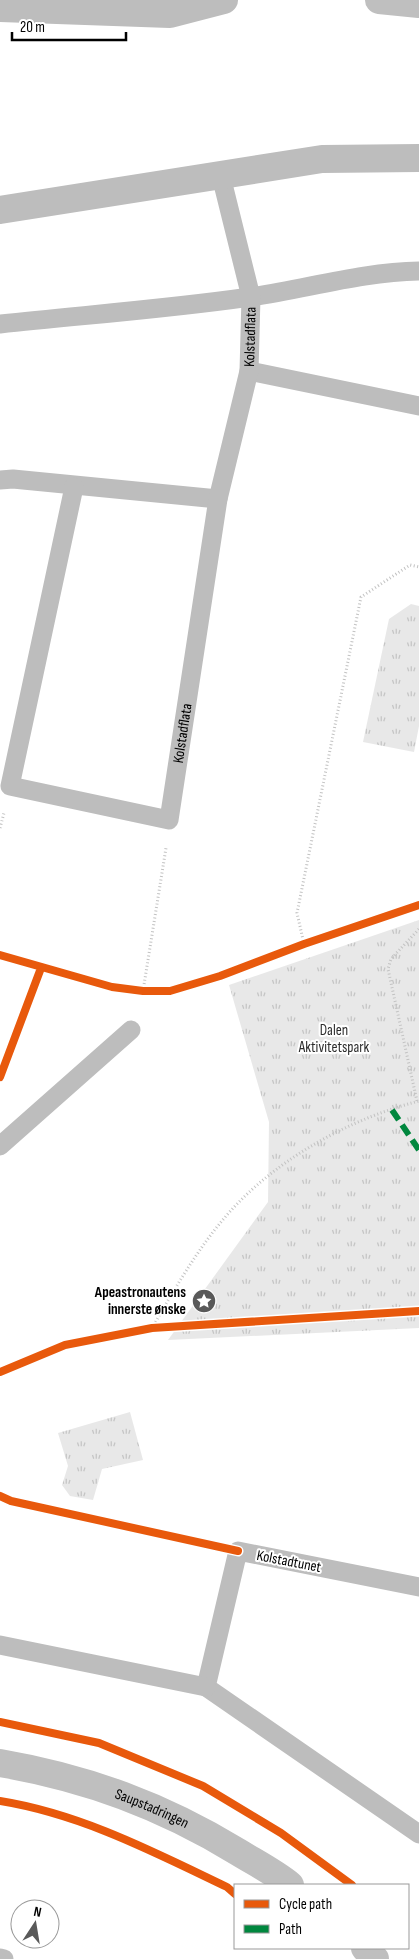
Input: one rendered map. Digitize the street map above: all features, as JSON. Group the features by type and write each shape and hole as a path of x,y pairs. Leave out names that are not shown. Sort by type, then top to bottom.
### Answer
{"street":[{"path":"0,8 170,14 224,0"},
{"path":"379,0 419,4"},
{"path":"0,210 322,159 419,158"},
{"name":"Saupstadringen","path":"0,1763 52,1772 109,1790 186,1822 289,1884"},
{"path":"366,1949 375,1959"}],"lane":[{"name":"Kolstadflata","path":"169,820 218,499 249,371 251,297 221,176"},
{"path":"0,324 251,297 390,271 419,270"},
{"path":"249,371 419,406"},
{"path":"0,480 13,479 218,499"},
{"path":"74,486 10,786 169,820"},
{"path":"0,1146 131,1030"},
{"name":"Kolstadtunet","path":"206,1687 238,1551 419,1587"},
{"path":"0,1645 206,1687 419,1834"},
{"path":"0,1958 4,1959"}],"path":[{"path":"304,944 297,913 361,597 410,564 419,566"},
{"path":"152,991 139,991 165,864 169,820"},
{"path":"152,1328 184,1275 210,1237 238,1203 276,1171 318,1143 351,1125 418,1101 388,968 391,960 419,929"},
{"path":"296,947 313,941"},
{"path":"142,1330 162,1328"}],"green space":[{"path":"411,604 419,606 419,726 414,752 363,742 389,619"},
{"name":"Dalen Aktivitetspark","path":"419,920 419,1328 168,1340 268,1202 269,1122 229,985"},
{"path":"130,1412 143,1460 102,1469 93,1500 70,1496 62,1485 68,1466 58,1433"}],"marked path":[{"path":"392,1110 419,1150"}],"cycle path":[{"path":"0,955 112,987 143,991 170,991 220,976 304,944 419,905"},
{"path":"0,1077 41,968"},
{"path":"0,1372 65,1345 152,1328 419,1311"},
{"path":"0,1496 11,1501 238,1551"},
{"path":"0,1722 99,1743 203,1786 281,1833 351,1884"},
{"path":"0,1801 59,1815 116,1836 227,1887 234,1893"}],"place":[{"name":"Apeastronautens innerste ønske","path":"204,1301"}]}
